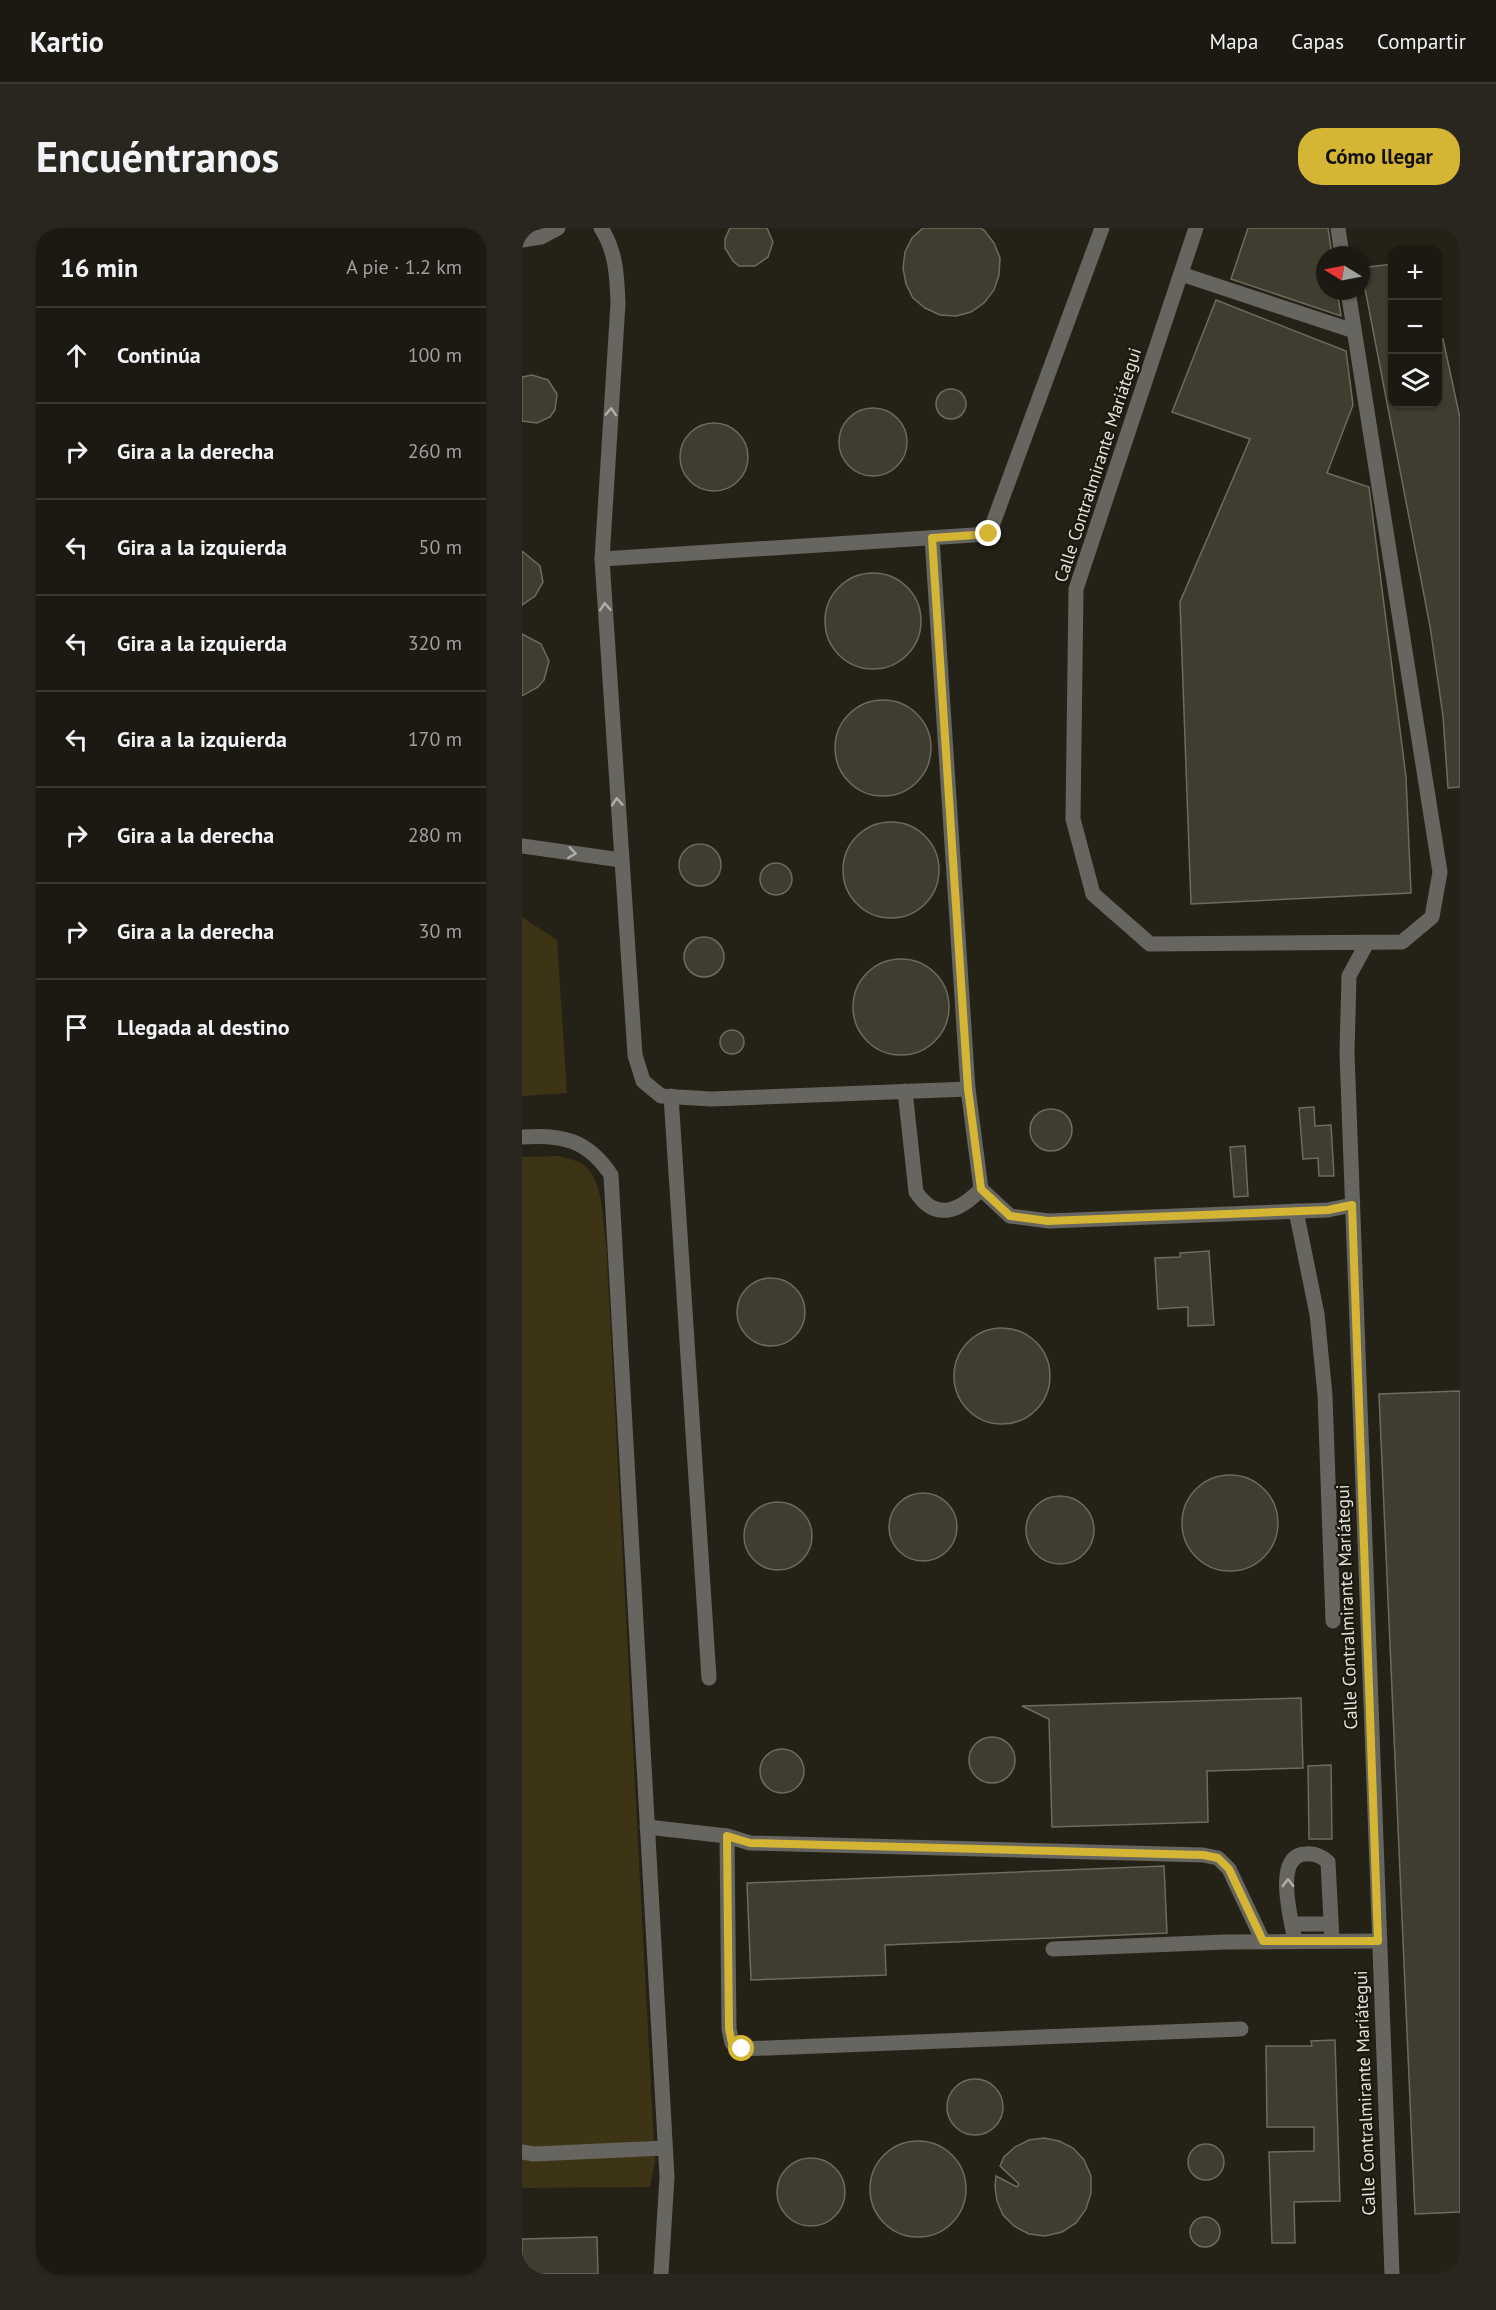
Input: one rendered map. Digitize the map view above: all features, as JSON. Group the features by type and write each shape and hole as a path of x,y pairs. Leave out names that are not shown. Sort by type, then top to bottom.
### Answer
{"street":[{"path":"522,240 542,237 558,228"},
{"path":"601,228 610,242 617,269 618,303 602,559 635,1055 643,1081 661,1096 711,1099 968,1089"},
{"path":"602,559 989,534 1102,228"},
{"name":"Calle Contralmirante Mariátegui","path":"1196,228 1076,589 1073,819 1093,894 1150,944 1402,942 1432,917 1440,872 1349,300"},
{"path":"1338,228 1341,246"},
{"path":"1181,274 1354,331"},
{"path":"932,538 968,1089 981,1189 1010,1216 1048,1221 1296,1212 1328,1210 1352,1205"},
{"path":"522,846 621,860"},
{"name":"Calle Contralmirante Mariátegui","path":"1367,943 1349,976 1348,1066 1378,1941 1392,2274"},
{"path":"904,1091 916,1192 924,1204 938,1210 954,1210 967,1204 981,1189"},
{"path":"671,1096 709,1678"},
{"path":"522,1137 545,1136 585,1146 611,1175 667,2177 661,2274"},
{"path":"1296,1212 1317,1314 1325,1395 1333,1621"},
{"path":"647,1827 727,1836 750,1843 1203,1855 1218,1858 1229,1869 1263,1941"},
{"path":"727,1836 729,2029 732,2043 742,2049 1241,2029"},
{"path":"1295,1941 1288,1866 1291,1859 1299,1854 1309,1854 1321,1856 1328,1862 1332,1941"},
{"path":"1292,1924 1331,1924"},
{"path":"1053,1949 1263,1941 1378,1941"},
{"path":"522,2152 534,2154 665,2148"}],"shaded area":[{"path":"522,917 557,940 567,1093 522,1096"},
{"path":"559,1156 581,1163 594,1178 601,1199 606,1242 655,2161 650,2187 522,2188 522,1157"}],"building":[{"path":"730,228 767,228 773,242 768,257 755,266 739,266 725,248 725,239"},
{"path":"923,228 980,228 994,243 1000,258 999,275 994,290 984,303 971,312 956,316 940,315 925,308 913,298 906,284 903,268 905,252 912,238"},
{"path":"1248,228 1328,228 1331,246 1316,246 1316,300 1338,300 1341,316 1231,279"},
{"path":"1388,265 1388,408 1442,408 1443,339 1460,418 1460,787 1448,788 1443,716 1430,626 1367,300 1370,300 1370,267"},
{"path":"1216,300 1346,351 1353,405 1327,473 1369,487 1406,777 1411,893 1191,904 1180,602 1250,439 1172,412"},
{"path":"532,375 548,380 557,394 555,410 550,417 537,423 522,421 522,377"},
{"path":"951,389 962,393 966,404 962,415 951,419 940,415 936,404 940,393"},
{"path":"866,408 880,408 892,413 902,423 907,442 902,461 892,471 880,476 866,476 854,471 844,461 839,449 839,435 844,423 854,413"},
{"path":"707,423 721,423 733,428 743,438 748,457 743,476 733,486 721,491 707,491 695,486 685,476 680,464 680,450 685,438 695,428"},
{"path":"522,551 540,566 543,582 535,596 522,605"},
{"path":"873,573 892,576 907,587 918,602 921,621 918,640 907,655 892,666 873,669 854,666 839,655 828,640 825,621 828,602 839,587 854,576"},
{"path":"522,634 541,644 549,661 544,680 538,687 522,696"},
{"path":"883,700 902,703 917,714 928,729 931,748 928,767 917,782 902,793 883,796 864,793 849,782 838,767 835,748 838,729 849,714 864,703"},
{"path":"891,822 910,825 925,836 936,851 939,870 936,889 925,904 910,915 891,918 872,915 857,904 846,889 843,870 846,851 857,836 872,825"},
{"path":"700,844 708,845 715,850 720,857 720,873 715,880 708,885 700,886 692,885 685,880 680,873 679,865 680,857 685,850 692,845"},
{"path":"776,863 787,868 792,879 787,890 776,895 765,890 760,879 765,868"},
{"path":"704,937 718,943 724,957 718,971 704,977 690,971 684,957 690,943"},
{"path":"901,959 920,962 935,973 946,988 949,1007 946,1026 935,1041 920,1052 901,1055 882,1052 867,1041 856,1026 853,1007 856,988 867,973 882,962"},
{"path":"732,1030 741,1033 744,1042 741,1051 732,1054 723,1051 720,1042 723,1033"},
{"path":"1314,1107 1315,1126 1331,1125 1334,1176 1319,1176 1318,1158 1303,1159 1299,1108"},
{"path":"1051,1109 1059,1110 1066,1115 1071,1122 1071,1138 1066,1145 1059,1150 1051,1151 1043,1150 1036,1145 1031,1138 1030,1130 1031,1122 1036,1115 1043,1110"},
{"path":"1245,1146 1248,1196 1234,1197 1230,1147"},
{"path":"1209,1251 1214,1325 1188,1326 1188,1307 1158,1309 1155,1258 1180,1257 1180,1253"},
{"path":"764,1278 778,1278 790,1283 800,1293 805,1312 800,1331 790,1341 778,1346 764,1346 752,1341 742,1331 737,1319 737,1305 742,1293 752,1283"},
{"path":"1002,1328 1021,1331 1036,1342 1047,1357 1050,1376 1047,1395 1036,1410 1021,1421 1002,1424 983,1421 968,1410 957,1395 954,1376 957,1357 968,1342 983,1331"},
{"path":"1460,1391 1460,2212 1415,2214 1379,1394"},
{"path":"1230,1475 1249,1478 1264,1489 1275,1504 1278,1523 1275,1542 1264,1557 1249,1568 1230,1571 1211,1568 1196,1557 1185,1542 1182,1523 1185,1504 1196,1489 1211,1478"},
{"path":"916,1493 930,1493 942,1498 952,1508 957,1527 952,1546 942,1556 930,1561 916,1561 904,1556 894,1546 889,1534 889,1520 894,1508 904,1498"},
{"path":"1053,1496 1067,1496 1079,1501 1089,1511 1094,1530 1089,1549 1079,1559 1067,1564 1053,1564 1041,1559 1031,1549 1026,1537 1026,1523 1031,1511 1041,1501"},
{"path":"771,1502 785,1502 797,1507 807,1517 812,1536 807,1555 797,1565 785,1570 771,1570 759,1565 749,1555 744,1543 744,1529 749,1517 759,1507"},
{"path":"1301,1698 1303,1768 1207,1771 1208,1822 1052,1827 1049,1719 1022,1706"},
{"path":"992,1737 1008,1744 1015,1760 1008,1776 992,1783 976,1776 969,1760 976,1744"},
{"path":"782,1749 797,1756 804,1771 797,1786 782,1793 767,1786 760,1771 767,1756"},
{"path":"1331,1765 1332,1839 1309,1839 1308,1766"},
{"path":"1164,1866 1167,1933 885,1945 886,1975 751,1980 747,1883"},
{"path":"1335,2040 1340,2201 1294,2202 1295,2243 1272,2243 1269,2152 1314,2151 1314,2127 1267,2127 1266,2046 1312,2046 1311,2041"},
{"path":"975,2079 986,2081 995,2087 1001,2096 1003,2107 1001,2118 995,2127 986,2133 975,2135 964,2133 955,2127 949,2118 947,2107 949,2096 955,2087 964,2081"},
{"path":"1044,2138 1059,2141 1073,2148 1084,2160 1091,2176 1091,2193 1086,2209 1076,2223 1062,2232 1045,2236 1029,2234 1014,2226 1003,2215 997,2201 995,2186 996,2176 1017,2187 1019,2184 1000,2166 1004,2157 1015,2147 1029,2140"},
{"path":"918,2141 937,2144 952,2155 963,2170 966,2189 963,2208 952,2223 937,2234 918,2237 899,2234 884,2223 873,2208 870,2189 873,2170 884,2155 899,2144"},
{"path":"1206,2144 1219,2149 1224,2162 1219,2175 1206,2180 1193,2175 1188,2162 1193,2149"},
{"path":"804,2158 818,2158 830,2163 840,2173 845,2192 840,2211 830,2221 818,2226 804,2226 792,2221 782,2211 777,2199 777,2185 782,2173 792,2163"},
{"path":"1205,2217 1211,2218 1219,2226 1219,2238 1211,2246 1205,2247 1199,2246 1191,2238 1190,2232 1191,2226 1199,2218"},
{"path":"597,2237 598,2274 522,2274 522,2239"}],"route":[{"path":"742,2049 732,2043 729,2029 727,1836 750,1843 949,1846 1203,1855 1218,1858 1229,1869 1263,1941 1378,1941 1352,1205 1328,1210 1048,1221 1010,1216 981,1189 968,1089 932,538 989,534"}]}
